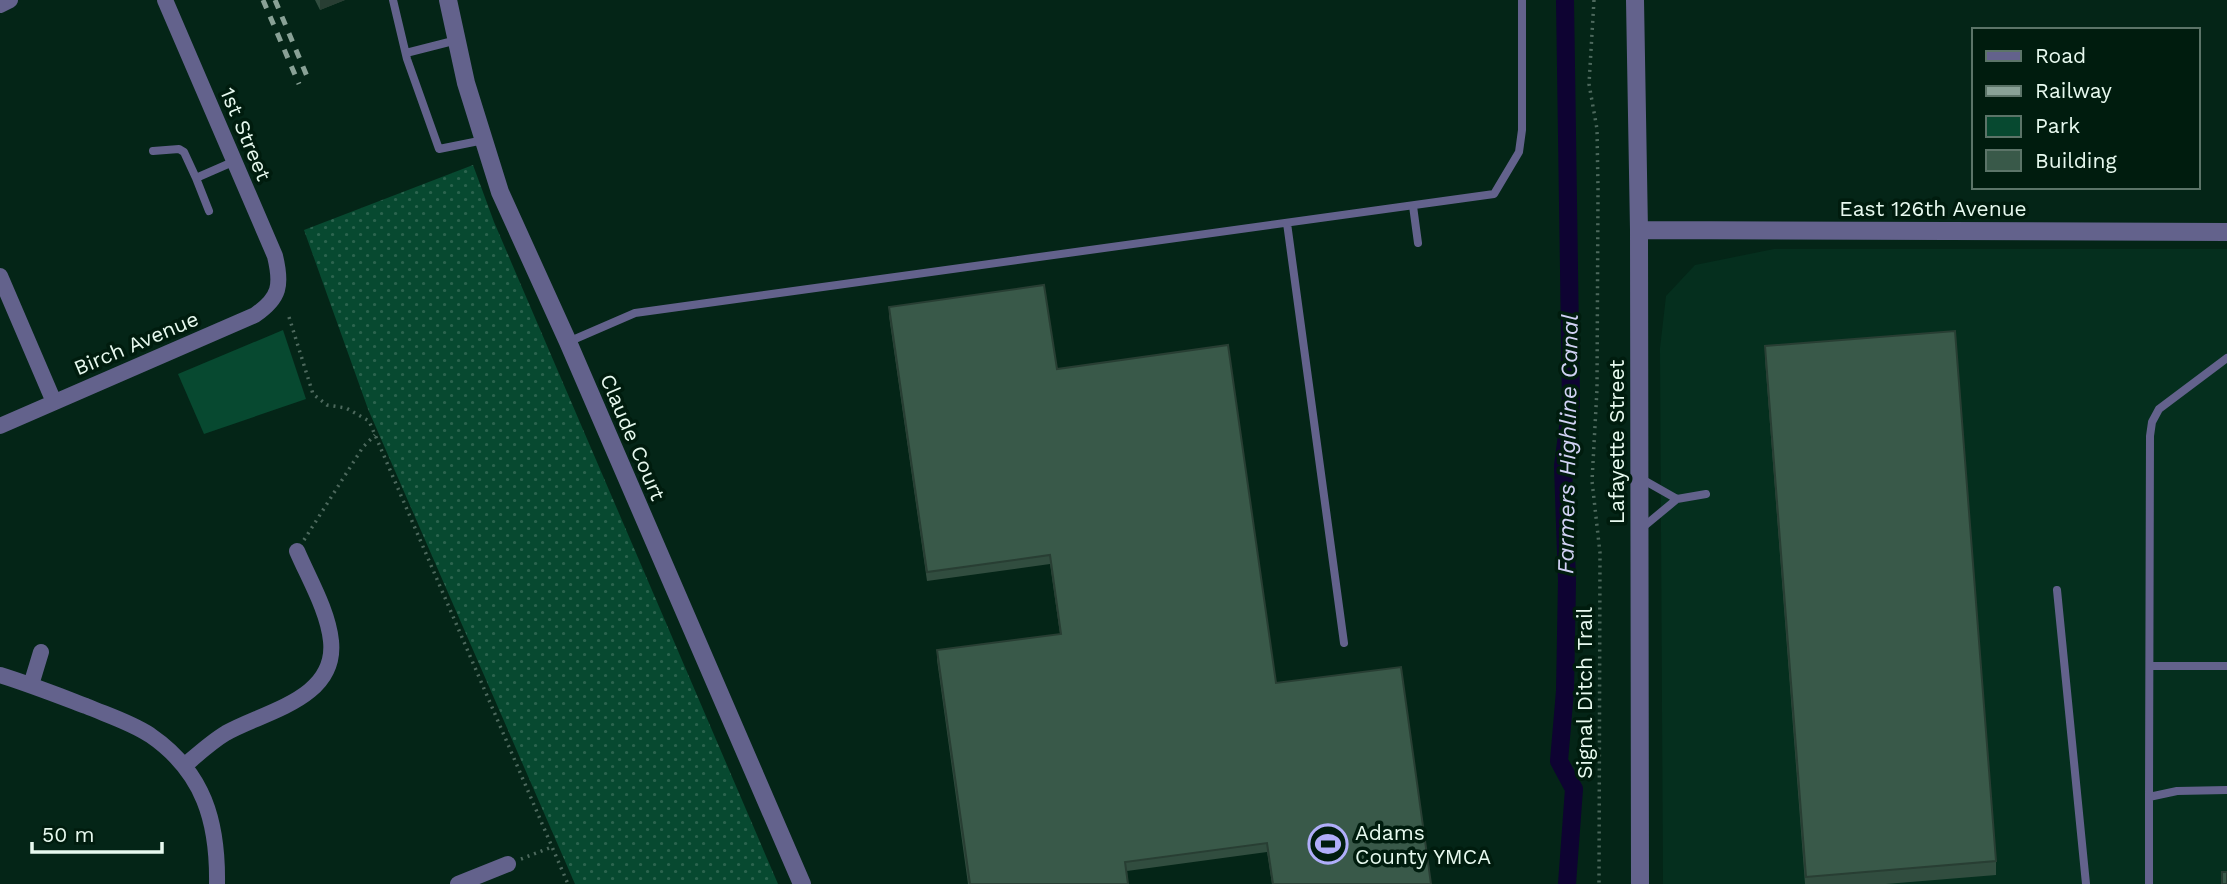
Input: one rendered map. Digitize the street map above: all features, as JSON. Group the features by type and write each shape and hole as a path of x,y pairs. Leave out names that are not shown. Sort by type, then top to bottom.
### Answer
{"street":[{"path":"0,5 10,0"},
{"name":"1st Street","path":"165,0 275,257 278,288"},
{"name":"Claude Court","path":"447,0 466,83 500,192 568,342 802,884"},
{"name":"Lafayette Street","path":"1635,0 1639,230 1640,884"},
{"name":"East 126th Avenue","path":"1639,230 2227,232"},
{"path":"0,276 54,402"},
{"name":"Birch Avenue","path":"0,426 255,315 273,300 278,288"},
{"path":"184,766 225,734 307,694 323,679 328,670 331,651 327,625 297,551"},
{"path":"31,685 41,652"},
{"path":"0,675 129,724 150,735 184,766 204,800 213,825 217,884"},
{"path":"458,884 508,864"}],"lane":[{"path":"393,0 406,53 439,149 484,140"},
{"path":"568,342 635,313 1494,194 1518,152 1522,130 1522,0"},
{"path":"406,53 457,40"},
{"path":"153,151 179,149 184,152 209,211"},
{"path":"196,178 234,161"},
{"path":"1413,206 1418,243"},
{"path":"1287,223 1344,643"},
{"path":"2149,884 2152,422 2159,409 2227,358"},
{"path":"1639,478 1677,499"},
{"path":"1639,530 1677,499 1706,495"},
{"path":"2057,590 2086,884"},
{"path":"2150,666 2227,666"},
{"path":"2149,797 2177,791 2227,790"}],"path":[{"name":"Signal Ditch Trail","path":"1594,0 1589,84 1597,129 1598,190 1597,388 1592,481 1600,553 1599,884"},
{"path":"289,317 313,394 327,405 346,408 369,421 568,884"},
{"path":"297,551 363,447 375,435"},
{"path":"508,864 552,847"}],"shaded area":[{"path":"1774,249 2227,249 2227,884 1663,884 1660,348 1666,296 1695,265"}],"green space":[{"path":"473,165 494,222 778,884 575,884 368,409 304,230"},
{"path":"283,330 306,399 204,434 178,374"}],"building":[{"path":"1044,285 1057,369 1228,345 1276,683 1401,667 1431,884 1273,884 1267,843 1125,862 1128,884 970,884 937,650 1061,634 1050,555 927,572 889,307"},
{"path":"1955,331 1996,861 1806,877 1765,346"},
{"path":"2222,872 2227,872 2227,884 2222,884"}],"waterway":[{"name":"Farmers Highline Canal","path":"1565,0 1571,404 1563,466 1567,581 1565,691 1559,761 1574,789 1567,884"}],"railway":[{"path":"263,0 299,84"},
{"path":"275,0 309,81"}],"place":[{"name":"Adams County YMCA","path":"1328,844"}]}
